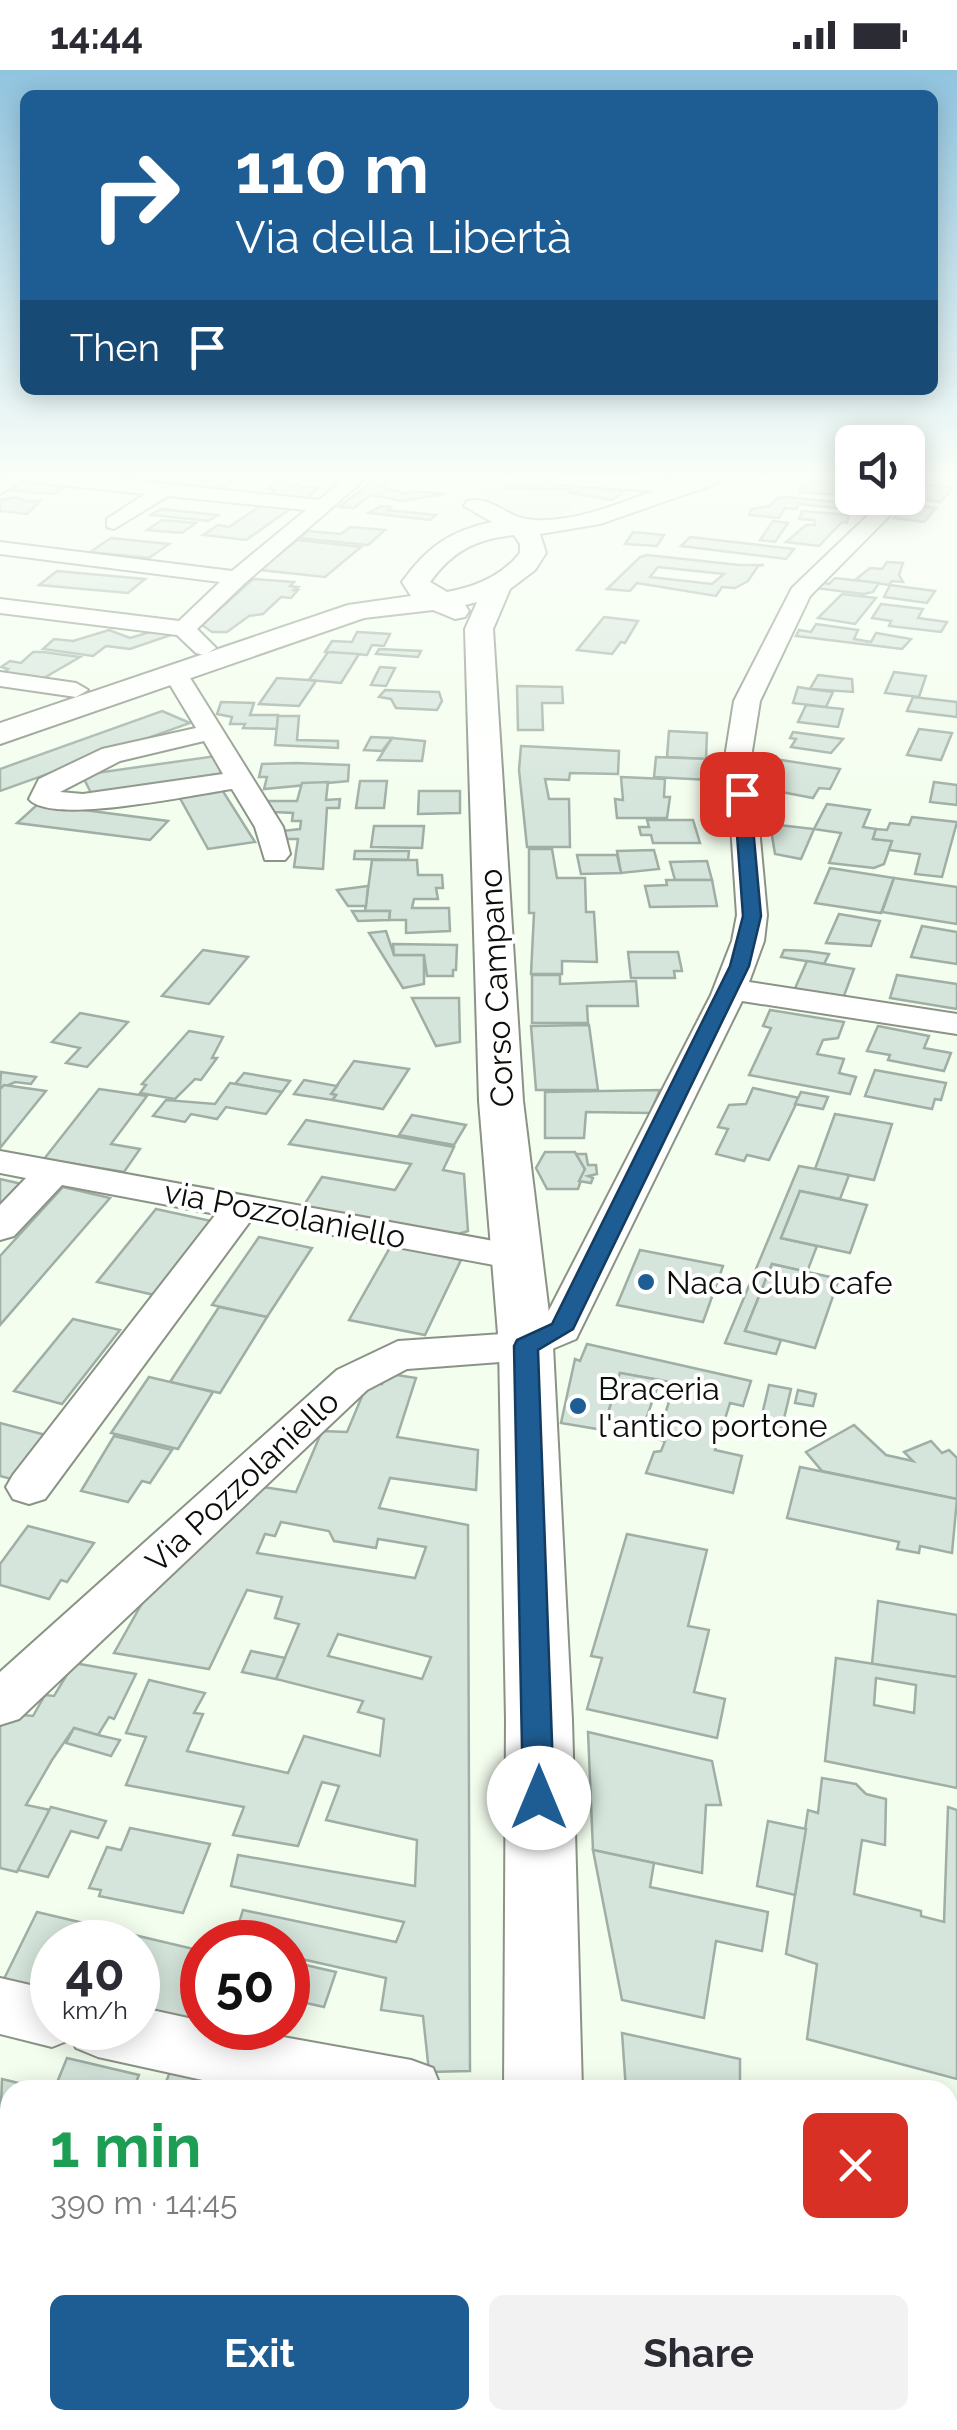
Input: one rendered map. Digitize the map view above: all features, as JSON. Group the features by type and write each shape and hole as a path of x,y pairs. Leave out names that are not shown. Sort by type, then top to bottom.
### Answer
{"main road":[{"path":"0,716 76,690 194,638 357,597 377,588"},
{"path":"420,588 479,629 497,588"},
{"path":"0,734 358,611 394,603 442,602 496,588"},
{"name":"Corso Campano","path":"479,629 501,1101 526,1346 538,1720 539,1994 543,2080"}],"street":[{"path":"0,606 194,638 229,588"},
{"path":"526,1346 561,1329 730,989 748,942 752,916 739,751 747,701 805,588"},
{"path":"175,673 269,827 276,854"},
{"path":"0,679 76,690"},
{"path":"211,732 110,755 49,786 43,799 83,802 240,780"},
{"path":"730,989 957,1024"},
{"name":"via Pozzolaniello","path":"0,1162 516,1257"},
{"path":"0,1228 54,1171"},
{"name":"Via Pozzolaniello","path":"28,1487 242,1206"},
{"name":"Via Pozzolaniello","path":"0,1704 352,1380 373,1366 409,1353 526,1346"},
{"path":"0,2006 30,2013"},
{"path":"160,2041 356,2080"}],"building":[{"path":"74,588 134,588 128,593"},
{"path":"243,588 298,590 291,598 281,597 263,614 249,616 227,632 212,632 202,625"},
{"path":"668,588 721,588 716,596"},
{"path":"816,588 876,588 864,594"},
{"path":"888,588 935,591 927,603 884,597"},
{"path":"842,594 876,598 855,624 818,618"},
{"path":"881,604 923,609 918,618 947,622 941,632 889,626 891,621 872,618"},
{"path":"604,617 638,621 625,643 621,642 612,654 577,650"},
{"path":"816,624 858,630 854,639 871,642 876,633 911,639 902,649 796,636 799,630 811,632"},
{"path":"109,630 130,638 157,630 171,635 130,649 106,646 93,656 43,649 54,639 73,641"},
{"path":"357,632 390,634 384,646 372,645 367,655 325,652 332,641 352,642"},
{"path":"379,649 421,651 418,657 376,654"},
{"path":"33,652 80,657 37,682 0,676 8,669 1,667 10,661 21,663"},
{"path":"328,652 359,654 341,683 309,680"},
{"path":"380,667 395,668 386,686 371,685"},
{"path":"894,672 926,676 919,697 885,693"},
{"path":"818,675 852,679 853,692 810,689"},
{"path":"277,678 316,681 299,706 259,704"},
{"path":"517,686 562,687 563,703 542,703 543,730 518,730"},
{"path":"798,687 833,692 826,707 793,703"},
{"path":"385,690 439,692 442,701 437,710 396,708 391,699 379,697"},
{"path":"913,697 957,702 957,717 907,711"},
{"path":"221,702 254,703 250,715 278,715 277,729 230,724 232,717 217,714"},
{"path":"806,705 843,709 838,727 798,722"},
{"path":"162,711 190,723 0,791 0,769"},
{"path":"278,716 299,716 297,740 338,741 338,748 275,745"},
{"path":"919,729 952,733 941,760 907,755"},
{"path":"669,731 707,733 706,759 667,757"},
{"path":"793,732 843,739 831,753 791,747 796,739 790,738"},
{"path":"371,737 392,738 382,751 364,750"},
{"path":"392,738 425,741 422,761 378,760"},
{"path":"521,746 619,751 618,774 570,773 569,780 545,779 549,799 569,799 570,847 527,847 519,770"},
{"path":"216,756 225,773 91,793 82,775"},
{"path":"656,757 709,759 709,780 654,777"},
{"path":"781,760 840,769 830,789 819,788 813,798 761,788"},
{"path":"262,764 349,765 348,781 264,789 267,777 259,777"},
{"path":"621,777 665,779 664,797 670,797 667,818 617,818 615,799 623,800"},
{"path":"360,781 387,781 384,808 356,808"},
{"path":"328,782 326,800 340,799 339,808 327,808 323,869 294,867 298,839 286,839 282,831 300,829 301,821 292,821 293,813 274,812 267,801 297,801 302,783"},
{"path":"934,782 957,785 957,805 930,802"},
{"path":"219,785 255,842 208,849 176,791"},
{"path":"419,791 460,791 460,813 418,814"},
{"path":"38,804 168,821 150,840 17,823"},
{"path":"827,804 870,810 863,827 876,829 873,839 892,841 884,864 874,868 829,863 841,833 814,829"},
{"path":"912,817 957,822 942,877 915,874 920,854 889,850 892,841 873,839 876,829 887,830 890,823 909,825"},
{"path":"647,820 693,820 700,843 653,843 651,835 641,835 639,827 649,827"},
{"path":"770,824 814,829 801,859 775,854"},
{"path":"374,826 424,826 422,848 371,847"},
{"path":"529,849 552,849 557,878 585,878 586,912 594,912 597,962 562,961 562,974 531,974 534,913 529,913"},
{"path":"654,850 659,869 621,873 617,851"},
{"path":"355,851 409,851 408,860 354,859"},
{"path":"577,855 617,855 621,873 581,874"},
{"path":"372,860 417,860 418,875 442,875 443,888 436,888 438,899 414,899 412,908 449,908 450,931 406,933 406,920 389,920 390,911 365,911"},
{"path":"707,861 712,880 675,880 670,862"},
{"path":"830,868 894,878 881,913 815,903"},
{"path":"894,878 957,887 957,924 882,912"},
{"path":"666,880 712,880 717,906 650,907 645,886 667,885"},
{"path":"368,886 366,906 348,906 337,890"},
{"path":"352,911 390,911 389,920 358,921"},
{"path":"839,914 880,921 871,946 826,943"},
{"path":"922,926 957,932 957,964 911,957"},
{"path":"386,931 394,955 424,955 424,984 403,988 369,933"},
{"path":"393,944 457,945 456,970 453,976 427,976 424,955 394,955"},
{"path":"203,950 248,957 209,1004 162,996"},
{"path":"784,950 829,954 824,964 781,957"},
{"path":"628,952 678,952 682,971 674,971 675,978 631,978"},
{"path":"807,961 854,969 842,1001 793,993"},
{"path":"532,975 560,975 560,984 636,981 638,1006 587,1006 588,1023 532,1023"},
{"path":"897,975 957,984 957,1009 890,998"},
{"path":"412,998 459,998 460,1042 436,1046"},
{"path":"770,1010 844,1022 838,1038 823,1040 817,1054 844,1059 839,1073 856,1077 850,1094 749,1075 771,1028 763,1026"},
{"path":"80,1013 128,1022 87,1067 66,1063 80,1048 52,1042"},
{"path":"589,1025 598,1090 536,1090 531,1026"},
{"path":"878,1026 929,1036 924,1048 951,1053 944,1071 888,1060 890,1055 867,1051"},
{"path":"189,1031 223,1037 212,1058 217,1058 201,1080 195,1079 175,1099 140,1093 146,1085 142,1084"},
{"path":"354,1061 409,1069 383,1109 333,1100 336,1095 331,1094"},
{"path":"875,1070 946,1083 941,1100 935,1099 932,1109 865,1096"},
{"path":"1,1072 36,1077 31,1084 15,1082 0,1089"},
{"path":"244,1073 290,1081 282,1092 235,1084"},
{"path":"304,1080 337,1086 331,1094 336,1095 332,1100 294,1094"},
{"path":"230,1083 282,1092 266,1114 226,1107 217,1119 191,1114 185,1122 153,1116 166,1100 215,1104"},
{"path":"4,1085 46,1091 0,1148 0,1089"},
{"path":"753,1088 799,1098 769,1160 747,1155 744,1161 716,1154 728,1129 718,1127 729,1105 746,1104"},
{"path":"99,1089 147,1096 111,1144 140,1149 124,1172 44,1159"},
{"path":"660,1090 650,1113 586,1112 584,1138 545,1138 545,1092"},
{"path":"801,1092 828,1097 823,1109 795,1104"},
{"path":"835,1114 892,1124 874,1180 815,1169"},
{"path":"412,1115 466,1125 454,1145 399,1135"},
{"path":"306,1120 454,1147 443,1170 464,1174 468,1231 452,1236 302,1208 322,1177 395,1190 411,1164 289,1144"},
{"path":"545,1152 575,1152 585,1169 578,1189 547,1189 536,1168"},
{"path":"576,1154 586,1154 588,1165 596,1165 597,1174 588,1176 593,1178 591,1183 579,1181 585,1169"},
{"path":"799,1166 849,1175 840,1199 800,1191 781,1238 817,1246 807,1272 772,1264 745,1331 781,1340 776,1354 725,1343"},
{"path":"0,1179 22,1184 0,1207"},
{"path":"63,1187 110,1198 0,1325 0,1256"},
{"path":"800,1191 867,1205 850,1253 781,1238"},
{"path":"156,1209 216,1222 159,1296 97,1282"},
{"path":"259,1237 312,1248 267,1317 212,1305"},
{"path":"392,1244 461,1260 425,1335 349,1320"},
{"path":"640,1250 723,1266 703,1322 617,1305"},
{"path":"772,1264 839,1279 815,1348 745,1331"},
{"path":"219,1307 267,1317 220,1393 170,1382"},
{"path":"73,1319 120,1330 62,1404 14,1391"},
{"path":"587,1344 751,1381 743,1406 730,1403 715,1450 742,1456 733,1493 646,1473 654,1452 661,1451 665,1441 657,1439 675,1383 620,1373 603,1430 561,1423 575,1359 580,1361"},
{"path":"384,1373 416,1378 397,1437 478,1450 476,1490 390,1478 379,1508 468,1525 470,2071 429,2072 423,2016 381,2010 386,1978 310,1961 310,1924 396,1942 404,1922 231,1886 238,1855 415,1886 417,1840 326,1820 339,1786 322,1782 298,1846 233,1835 244,1807 126,1785 146,1737 126,1733 149,1680 205,1693 194,1713 203,1714 187,1751 288,1773 304,1736 380,1756 384,1719 358,1712 363,1701 276,1679 299,1624 275,1618 282,1597 247,1590 209,1669 114,1653 159,1573 257,1486 296,1492 322,1431 347,1432 368,1382 382,1384","holes":["281,1522 329,1531 334,1541 376,1548 378,1539 426,1547 415,1578 257,1553 265,1534 275,1536","338,1634 431,1657 422,1679 328,1656"]},
{"path":"620,1373 660,1380 645,1422 607,1417"},
{"path":"149,1377 213,1392 178,1449 111,1433"},
{"path":"769,1385 791,1389 782,1427 760,1423"},
{"path":"798,1390 816,1394 813,1406 795,1403"},
{"path":"0,1423 57,1438 23,1482 0,1476"},
{"path":"854,1425 886,1455 913,1461 904,1452 931,1441 942,1453 949,1450 957,1458 957,1499 822,1471 806,1452"},
{"path":"114,1436 172,1450 150,1483 142,1481 128,1502 81,1491"},
{"path":"800,1467 957,1499 952,1553 920,1546 919,1553 897,1549 899,1542 787,1518"},
{"path":"28,1526 94,1543 67,1582 61,1580 49,1599 0,1585 0,1564"},
{"path":"627,1534 707,1550 688,1626 709,1630 694,1692 725,1699 717,1738 587,1709 602,1658 591,1656"},
{"path":"878,1601 957,1615 957,1677 872,1664"},
{"path":"251,1651 285,1658 276,1679 242,1672"},
{"path":"836,1658 957,1677 957,1788 825,1761","holes":["876,1678 916,1685 914,1713 874,1705"]},
{"path":"74,1663 136,1674 114,1719 109,1717 98,1735 74,1728 26,1805 50,1810 17,1872 0,1868 0,1725 12,1714 33,1716 45,1695 54,1696"},
{"path":"74,1728 120,1740 111,1756 66,1743"},
{"path":"588,1732 712,1761 721,1805 706,1805 702,1873 593,1850"},
{"path":"822,1778 856,1784 866,1794 886,1799 885,1845 862,1840 854,1894 921,1911 921,1916 944,1922 948,1807 957,1810 957,2079 807,2039 817,1964 786,1954 808,1810 818,1813"},
{"path":"51,1807 106,1821 98,1838 71,1831 48,1877 18,1870"},
{"path":"768,1821 806,1829 795,1895 757,1886"},
{"path":"130,1828 210,1844 183,1913 99,1896 101,1890 89,1888 107,1847 121,1850"},
{"path":"593,1850 654,1863 650,1887 768,1912 762,1951 716,1941 704,2018 622,2000"},
{"path":"243,1910 291,1920 240,1920"},
{"path":"37,1912 71,1920 33,1920"},
{"path":"30,1926 30,1994 0,1987"},
{"path":"160,1941 180,1946 180,2032 160,2027"},
{"path":"310,1966 336,1972 324,2007 310,2004"},
{"path":"622,2033 740,2059 740,2080 625,2080"},
{"path":"176,2056 235,2080 167,2080"},
{"path":"67,2058 139,2075 137,2080 58,2080"}],"place":[{"name":"Naca Club cafe","path":"646,1282"},
{"name":"Braceria l'antico portone","path":"578,1406"}],"route":[{"path":"539,1798 526,1346 561,1329 740,966 752,916 742,794"}]}
